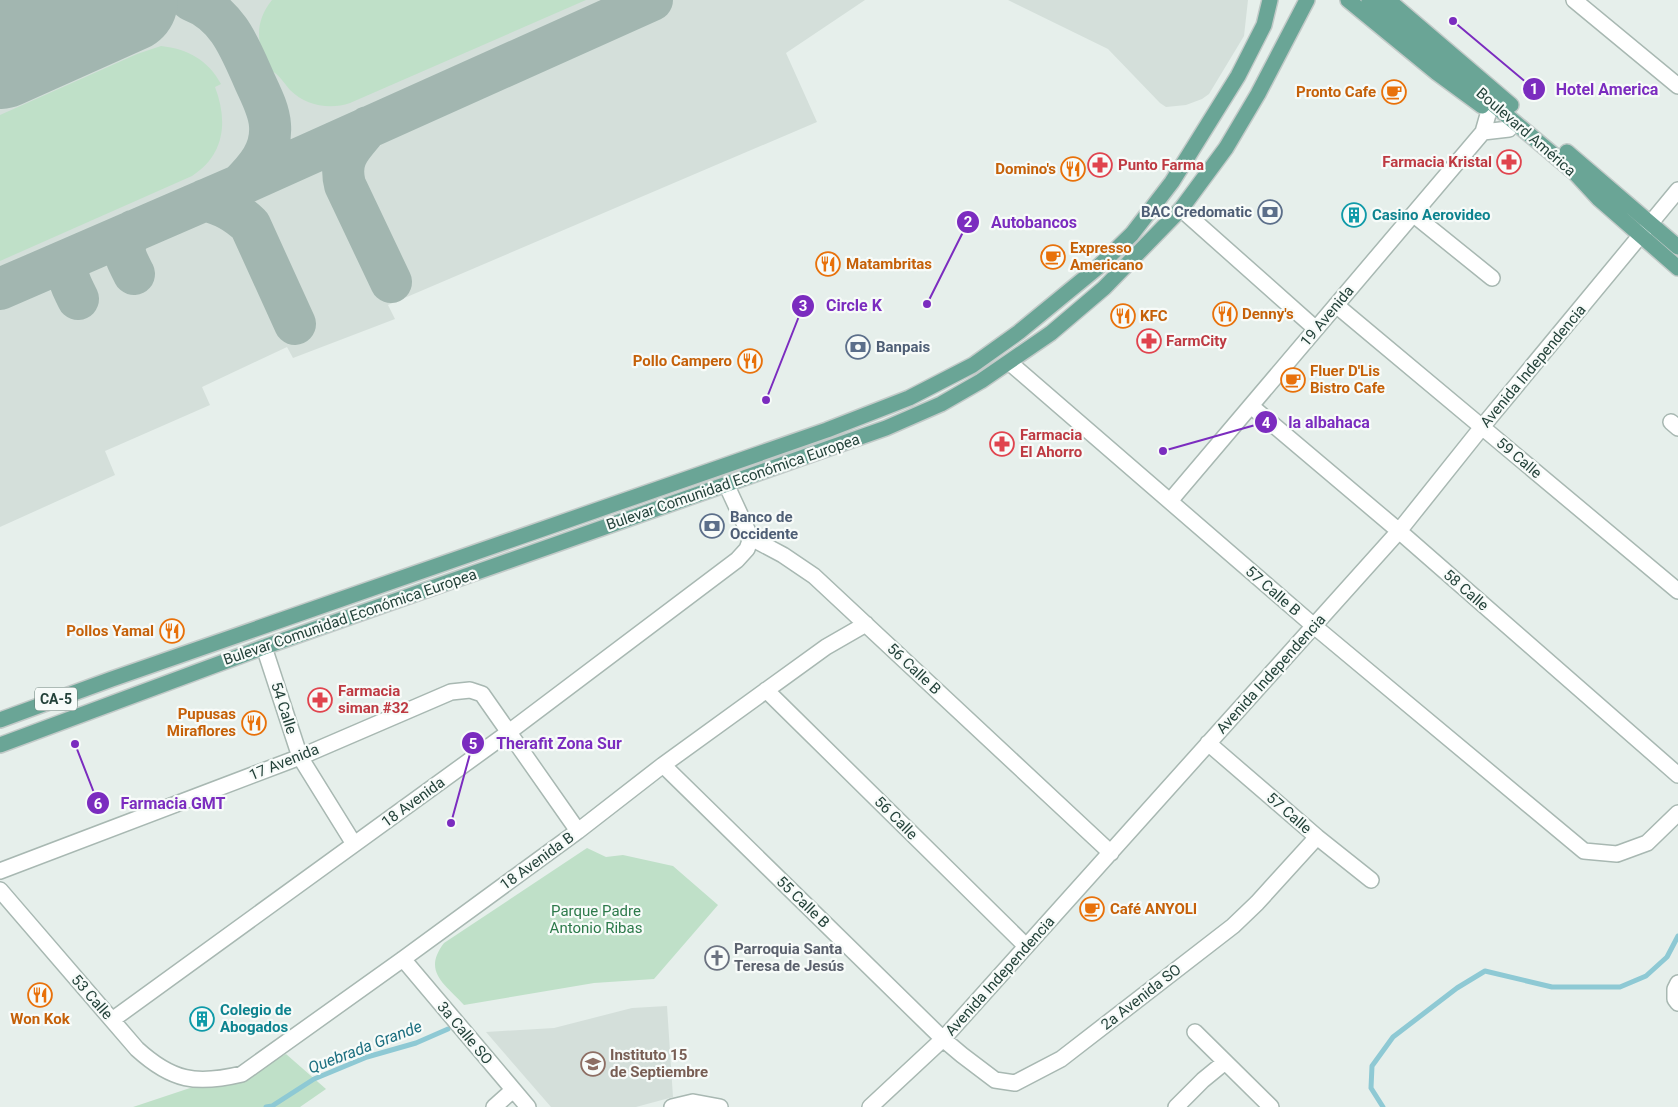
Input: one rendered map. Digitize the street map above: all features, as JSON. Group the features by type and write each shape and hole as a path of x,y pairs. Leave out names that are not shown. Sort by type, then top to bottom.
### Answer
{"main road":[{"name":"Bulevar Comunidad Económica Europea","path":"0,720 112,679 826,430 909,398 973,366 1097,268 1132,234 1172,182 1238,76 1264,25 1270,0"},
{"name":"Bulevar Comunidad Económica Europea","path":"0,745 110,702 886,428 941,404 1010,363 1051,333 1104,288 1180,209 1226,148 1249,111 1307,0"},
{"path":"1348,0 1437,73 1598,198"},
{"name":"Boulevard América","path":"1370,0 1574,172 1598,198 1678,268"},
{"name":"Boulevard América","path":"1388,0 1678,247"}],"street":[{"path":"1574,0 1678,86"},
{"name":"19 Avenida","path":"1170,500 1483,132 1487,110"},
{"path":"1483,132 1509,129"},
{"name":"Avenida Independencia","path":"877,1105 943,1039 1399,531 1482,427 1678,190"},
{"path":"1180,209 1316,328"},
{"path":"1414,215 1492,278"},
{"name":"59 Calle","path":"1336,305 1678,590"},
{"name":"57 Calle B","path":"1010,363 1314,626 1584,852 1617,854 1647,843 1678,812"},
{"name":"58 Calle","path":"1251,406 1399,531 1678,775"},
{"path":"726,484 751,538"},
{"name":"56 Calle B","path":"751,538 783,555 814,576 1111,853"},
{"name":"18 Avenida","path":"112,1020 509,732 737,560 747,549 751,538"},
{"name":"18 Avenida B","path":"201,1079 242,1074 578,831 663,765 766,690 826,647 866,624"},
{"name":"54 Calle","path":"264,647 300,757 354,844"},
{"name":"17 Avenida","path":"0,871 300,757 451,692 470,690 482,694 509,732"},
{"name":"56 Calle","path":"766,690 1026,946"},
{"path":"509,732 578,831"},
{"name":"57 Calle","path":"1208,743 1317,837 1371,880"},
{"name":"55 Calle B","path":"663,765 943,1039"},
{"name":"2a Avenida SO","path":"943,1039 995,1080 1015,1083 1062,1059 1233,926 1257,903 1317,837"},
{"name":"53 Calle","path":"0,890 137,1049 162,1069 181,1077 201,1079"},
{"name":"3a Calle SO","path":"403,959 528,1107"},
{"path":"1678,984 1675,989 1675,999 1678,1003"},
{"path":"1195,1032 1271,1107"},
{"path":"1176,1107 1203,1080 1225,1062"},
{"path":"494,1107 513,1090"},
{"path":"672,1107 693,1102 720,1107"}],"shaded area":[{"path":"0,0 865,0 786,53 817,122 388,305 395,319 293,358 287,347 202,387 210,405 105,451 115,475 0,527"},
{"path":"1008,0 1248,0 1244,36 1209,94 1186,105 1166,107 1108,49"},
{"name":"Instituto 15 de Septiembre","path":"667,1006 673,1097 636,1107 551,1107 486,1032 554,1028 632,1008"}],"green space":[{"path":"272,0 586,0 350,103 326,106 303,100 290,90 279,76 270,70 262,52 259,35 262,18"},
{"path":"161,46 180,50 196,57 210,68 221,84 215,87 222,112 221,136 211,158 203,168 192,176 0,261 0,115 137,54"},
{"name":"Parque Padre Antonio Ribas","path":"587,848 606,857 623,855 673,866 718,905 654,979 594,983 464,1005 444,984 436,970 435,962 444,943"},
{"path":"286,1054 326,1089 300,1107 133,1107 193,1087 238,1081"}],"waterway":[{"name":"Quebrada Grande","path":"1383,1107 1371,1088 1372,1066 1393,1037 1457,988 1485,971 1552,987 1620,987 1646,976 1667,957 1678,936"},
{"name":"Quebrada Grande","path":"266,1107 272,1106 314,1079 367,1057 416,1043 448,1029"}],"taxiway":[{"path":"191,0 204,6 224,23 244,57 268,114 270,134 266,151 252,172 240,185"},
{"path":"0,289 240,185 652,0"},
{"path":"368,127 348,153 343,167 343,175 345,185 391,282"},
{"path":"205,200 229,210 250,225 295,324"},
{"path":"133,231 126,242 125,252 134,274"},
{"path":"76,256 68,272 70,282 78,299"}],"runway":[{"path":"0,56 125,0"}],"place":[{"name":"Hotel America","path":"1453,21"},
{"name":"Pronto Cafe","path":"1394,92"},
{"name":"Farmacia Kristal","path":"1509,162"},
{"name":"Punto Farma","path":"1100,165"},
{"name":"Domino's","path":"1073,169"},
{"name":"BAC Credomatic","path":"1270,212"},
{"name":"Casino Aerovideo","path":"1354,215"},
{"name":"Expresso Americano","path":"1053,257"},
{"name":"Matambritas","path":"828,264"},
{"name":"Autobancos","path":"927,304"},
{"name":"Denny's","path":"1225,314"},
{"name":"KFC","path":"1123,316"},
{"name":"FarmCity","path":"1149,341"},
{"name":"Banpais","path":"858,347"},
{"name":"Pollo Campero","path":"750,361"},
{"name":"Fluer D'Lis Bistro Cafe","path":"1293,380"},
{"name":"Circle K","path":"766,400"},
{"name":"Farmacia El Ahorro","path":"1002,444"},
{"name":"la albahaca","path":"1163,451"},
{"name":"Banco de Occidente","path":"712,526"},
{"name":"Pollos Yamal","path":"172,631"},
{"name":"Farmacia siman #32","path":"320,700"},
{"name":"Pupusas Miraflores","path":"254,723"},
{"name":"Farmacia GMT","path":"75,744"},
{"name":"Therafit Zona Sur","path":"451,823"},
{"name":"Café ANYOLI","path":"1092,909"},
{"name":"Parroquia Santa Teresa de Jesús","path":"717,958"},
{"name":"Won Kok","path":"40,995"},
{"name":"Colegio de Abogados","path":"202,1019"},
{"name":"Instituto 15 de Septiembre","path":"593,1064"}]}
